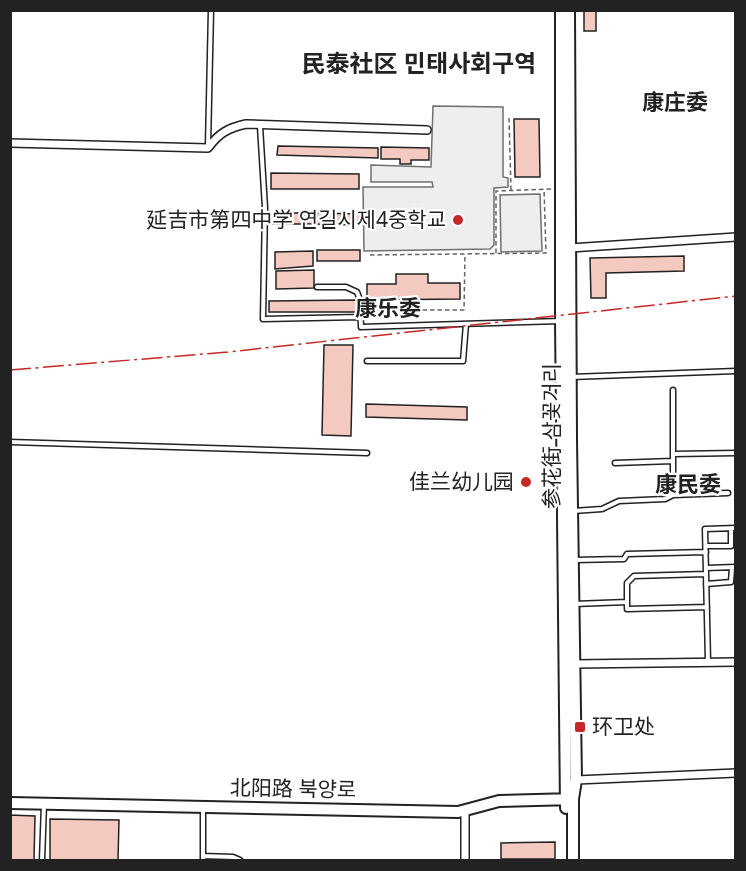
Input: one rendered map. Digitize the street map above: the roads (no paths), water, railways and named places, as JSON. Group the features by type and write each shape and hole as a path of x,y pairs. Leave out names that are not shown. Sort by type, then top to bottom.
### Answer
{"main road":[{"name":"参花街 삼꽃거리","path":"561,10 561,321 573,861"},
{"name":"参花街 삼꽃거리","path":"567,861 570,799 576,780 570,377 569,10"},
{"name":"北阳路 북양로","path":"10,803 465,811 499,801 570,799"}],"street":[{"path":"10,142 208,148 219,134 230,128 246,124 426,130"},
{"path":"570,248 735,237"},
{"path":"573,664 735,662"},
{"path":"576,780 735,773"},
{"path":"465,811 465,860"}],"lane":[{"path":"208,148 211,10"},
{"path":"260,126 265,208 263,319 360,317"},
{"path":"317,287 346,287 357,292 360,300 361,327 561,321"},
{"path":"367,361 463,361 466,324"},
{"path":"570,377 735,370"},
{"path":"673,390 673,495"},
{"path":"10,442 367,453"},
{"path":"673,454 735,453"},
{"path":"615,462 673,461"},
{"path":"572,511 602,509 619,501 665,499 673,495 728,493"},
{"path":"706,546 731,546 733,529 705,529 708,663"},
{"path":"572,560 624,559 627,554 706,552"},
{"path":"706,568 734,567 731,582 706,584"},
{"path":"706,574 634,576 627,582 627,609 707,607"},
{"path":"573,604 627,602"},
{"path":"42,861 44,804"},
{"path":"203,807 203,858 233,857 240,861"},
{"path":"456,861 465,860"}],"place":[{"name":"延吉市第四中学 연길시제4중학교","path":"458,220"},
{"name":"佳兰幼儿园","path":"526,482"},
{"name":"环卫处","path":"580,727"}],"district":[{"name":"民泰社区 민태사회구역","path":"419,64"},
{"name":"康庄委","path":"675,102"},
{"name":"康乐委","path":"388,308"},
{"name":"康民委","path":"688,484"}]}
